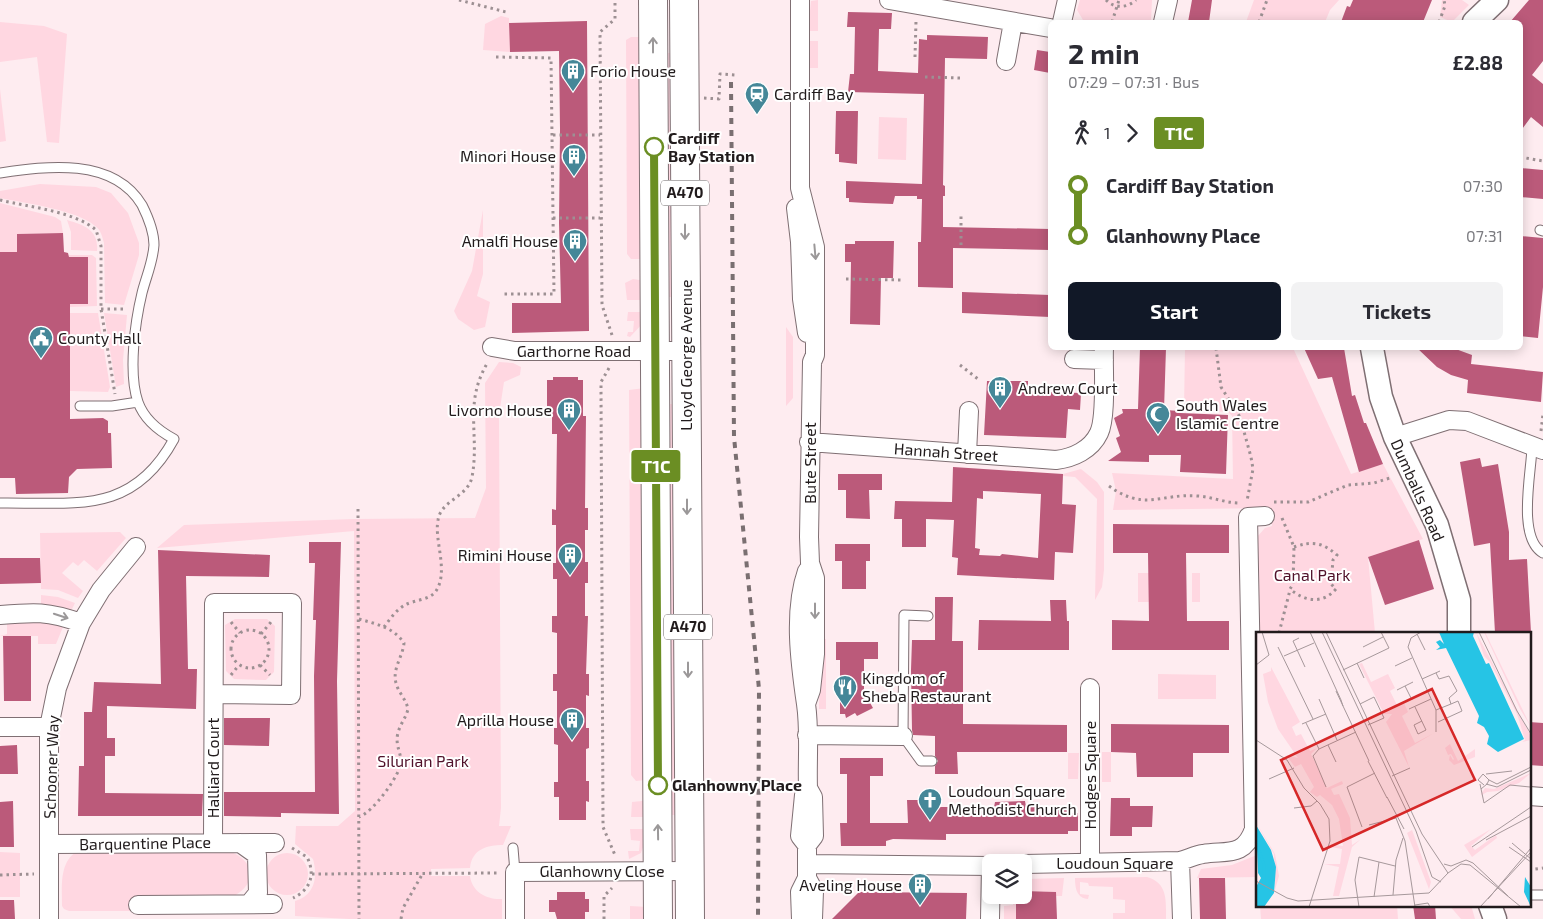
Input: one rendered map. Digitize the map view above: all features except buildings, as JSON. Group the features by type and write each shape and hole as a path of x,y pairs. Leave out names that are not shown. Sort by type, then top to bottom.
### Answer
{"main road":[{"name":"Lloyd George Avenue","path":"653,0 658,919"},
{"name":"Lloyd George Avenue","path":"684,0 690,919"}],"street":[{"name":"Bute Street","path":"800,0 800,188 815,247 816,330 815,355 812,362 809,442 810,563 815,578 815,654 811,690 806,704 808,788 813,797 814,836 807,845 807,871 800,892 801,919"},
{"path":"889,0 1048,28"},
{"path":"1062,20 1066,0"},
{"path":"1163,20 1168,0"},
{"path":"1476,20 1497,0"},
{"path":"1006,62 1013,22"},
{"name":"Garthorne Road","path":"500,348 686,351"},
{"name":"Dumballs Road","path":"1372,350 1381,397 1395,437 1437,525 1459,600 1459,632"},
{"path":"1074,359 1104,354"},
{"name":"Hannah Street","path":"809,442 1056,460 1082,453 1100,432 1104,354"},
{"path":"968,454 969,411"},
{"path":"1395,437 1449,420 1467,421 1538,449"},
{"path":"1180,861 1203,854 1232,852 1240,849 1251,838 1254,829 1248,517 1270,511"},
{"name":"Schooner Way","path":"49,919 50,727 57,688 81,623 101,590 136,548"},
{"name":"Halliard Court","path":"213,842 214,604 292,603 292,695 214,694"},
{"path":"0,616 40,612 57,614 81,623"},
{"name":"Hodges Square","path":"1090,688 1090,862"},
{"path":"0,727 50,727"},
{"path":"807,736 903,736"},
{"path":"1530,796 1543,797"},
{"path":"240,843 257,855 258,893 249,904"},
{"name":"Barquentine Place","path":"50,844 275,843"},
{"name":"Loudoun Square","path":"1032,864 1180,861 1182,919"},
{"path":"807,871 982,866"},
{"name":"Glanhowny Close","path":"511,872 690,871"},
{"name":"Bute Street","path":"807,871 814,891 813,919"},
{"path":"511,872 515,919"},
{"path":"138,905 213,912 249,904 273,904"},
{"path":"990,904 990,919"},
{"path":"1490,906 1495,919"}],"lane":[{"path":"0,174 61,167 92,170 114,178 135,194 145,211 154,244 152,263 137,316 134,344 134,376 138,402 158,430 174,439 167,452 142,480 126,491 95,502 0,503"},
{"path":"80,406 138,402"},
{"path":"1538,449 1528,521 1531,537 1538,550 1543,554"},
{"path":"928,616 904,615 903,736 921,761 932,761"},
{"path":"511,872 514,848"},
{"path":"1530,895 1543,896"}],"path":[{"path":"459,0 506,12"},
{"path":"613,338 602,305 600,32 615,19 615,0"},
{"path":"1106,0 1117,6 1126,6 1136,0"},
{"path":"1113,20 1119,0"},
{"path":"1261,20 1267,0"},
{"path":"1440,20 1445,6 1444,0"},
{"path":"915,57 916,18"},
{"path":"496,57 551,58 554,294 503,294"},
{"path":"698,98 719,99 720,74 735,75"},
{"path":"925,77 962,78"},
{"path":"553,135 600,135"},
{"path":"1523,158 1543,161"},
{"path":"0,200 80,220 96,230 101,246 101,309 116,405"},
{"path":"961,245 962,216"},
{"path":"553,218 600,218"},
{"path":"846,279 904,280"},
{"path":"101,309 124,309"},
{"path":"384,627 397,611 406,605 428,598 435,592 439,583 439,515 441,509 464,492 472,478 474,395 481,374 500,348"},
{"path":"1216,350 1221,387 1240,416 1251,457 1253,469 1247,502"},
{"path":"613,360 601,382 602,676 603,827 616,858"},
{"path":"960,365 978,379"},
{"path":"1270,511 1273,502 1308,502 1348,485 1384,481 1408,467"},
{"path":"1109,486 1123,495 1138,500 1200,496 1226,503 1247,502 1270,511 1294,548 1293,584 1290,589 1279,632"},
{"path":"358,509 359,919"},
{"path":"1290,589 1297,595 1316,600 1325,598 1336,589 1332,584 1333,560 1336,555 1321,543 1312,542 1294,548"},
{"path":"359,619 384,627 398,634 404,642 404,651 396,668 395,681 408,709 397,734 397,749 401,760 398,772 373,808 359,817"},
{"path":"231,621 240,633"},
{"path":"260,634 271,622"},
{"path":"252,630 260,634 269,646 266,659 260,665 251,668 239,665 234,660 231,648 232,642 240,633 252,630"},
{"path":"230,676 239,665"},
{"path":"260,665 270,675"},
{"path":"292,848 307,857 312,874 306,890 293,898"},
{"path":"1530,870 1543,868"},
{"path":"0,875 28,876 49,871"},
{"path":"312,874 511,872"},
{"path":"401,919 403,908 423,873"},
{"path":"604,919 604,896 617,884"}],"green space":[{"path":"818,0 818,31 808,31 811,1"},
{"path":"1080,0 1152,0 1151,20 1083,20 1077,10"},
{"path":"1254,0 1339,0 1330,10 1326,20 1247,20"},
{"path":"1442,0 1462,0 1469,5 1454,20 1440,17"},
{"path":"501,16 509,18 510,52 483,50 485,24"},
{"path":"0,22 44,26 67,34 59,143 47,142 37,57 0,62"},
{"path":"631,37 643,37 643,259 631,259 627,254 626,40"},
{"path":"807,41 818,41 818,68 808,68"},
{"path":"664,53 674,53 675,297 665,297"},
{"path":"0,89 6,141 0,142"},
{"path":"879,117 907,118 906,160 878,159"},
{"path":"40,184 96,187 111,193 128,213 139,243 139,255 124,305 105,303 104,243 101,233 97,228 87,220 64,211 0,198 0,191"},
{"path":"0,203 55,217 61,221 63,233 17,234 17,252 0,252"},
{"path":"483,210 483,274 477,296 490,302 485,327 474,330 458,319 454,311 472,271"},
{"path":"67,220 84,226 93,233 96,238 97,251 71,250 71,232"},
{"path":"69,255 92,255 96,258 97,306 70,307 70,304 88,304 88,258 69,257"},
{"path":"633,279 646,281 646,300 627,300 625,283"},
{"path":"628,312 646,312 644,322 630,337 627,336 628,332 633,332 634,321 627,321"},
{"path":"70,313 98,313 110,387 108,392 70,391"},
{"path":"104,313 127,315 123,360 124,384 116,387"},
{"path":"786,327 793,337 793,398 786,406"},
{"name":"Canal Park","path":"1185,350 1294,350 1351,474 1383,464 1423,539 1368,557 1375,632 1257,632 1257,537 1265,528 1272,526 1271,508 1113,510 1116,491 1112,473 1233,479 1232,416 1228,412 1184,409"},
{"name":"Silurian Park","path":"499,362 513,363 521,367 520,375 504,382 499,415 501,808 499,826 511,826 503,845 481,849 474,856 470,868 431,869 431,876 470,876 471,882 481,894 491,898 502,899 502,919 349,919 295,916 295,901 311,890 315,879 313,859 295,844 296,826 338,826 355,811 354,531 157,548 184,525 354,519 475,518 486,488 485,383"},
{"path":"645,388 646,780 636,781 631,775 629,390"},
{"path":"668,404 677,404 678,815 668,815"},
{"path":"1081,469 1097,482 1104,492 1104,570 1102,587 1095,600 1097,499 1075,477 1063,476 1063,474"},
{"path":"120,532 126,538 97,571 84,560 78,566 73,562 62,573 83,591 78,598 58,590 41,589 40,533"},
{"path":"1138,573 1168,573 1168,602 1138,602"},
{"path":"1192,573 1200,573 1200,602 1192,602"},
{"path":"41,595 58,597 75,603 70,613 41,606"},
{"path":"235,619 267,619 275,626 274,672 266,680 234,679 226,671 225,625"},
{"path":"7,622 65,622 56,644 38,644 38,636 0,636 7,634"},
{"path":"820,639 826,639 826,709 819,709"},
{"path":"1158,674 1216,675 1216,699 1158,699"},
{"path":"1102,752 1111,752 1111,782 1102,782"},
{"path":"1068,753 1079,753 1078,779 1068,779"},
{"path":"632,802 648,802 649,817 631,817"},
{"path":"630,829 649,829 641,853 629,859 628,851 639,851 640,841 631,840"},
{"path":"225,850 242,858 250,870 248,883 234,896 133,911 69,911 62,906 64,869 76,852"},
{"path":"0,852 20,853 20,897 0,897"},
{"path":"287,853 302,859 308,874 302,889 287,895 272,889 266,874 272,859"},
{"path":"1256,855 1256,877 1197,878 1201,869 1232,865"},
{"path":"1147,877 1154,880 1162,888 1166,899 1166,919 1113,919 1113,913 1125,913 1125,900 1113,899 1113,887 1089,886 1088,883 1080,882 1080,894 1089,895 1088,899 1079,895 1075,882 1075,878"},
{"path":"1064,878 1062,896 1056,896 1056,892 1032,891 1032,879"},
{"path":"1016,904 1016,919 1004,919 1004,906"},
{"path":"630,906 648,907 648,919 630,919"},
{"path":"1260,906 1397,906 1398,919 1261,919"},
{"path":"1450,906 1471,906 1475,919 1461,919"}],"railway":[{"path":"731,82 734,437 759,689 758,919"}],"bus line":[{"name":"T1C","path":"654,147 658,785"}],"place":[{"name":"Forio House","path":"573,92"},
{"name":"Cardiff Bay","path":"757,115"},
{"name":"Cardiff Bay Station","path":"654,147"},
{"name":"Minori House","path":"574,177"},
{"name":"Amalfi House","path":"575,262"},
{"name":"County Hall","path":"41,359"},
{"name":"Andrew Court","path":"1000,409"},
{"name":"Livorno House","path":"569,431"},
{"name":"South Wales Islamic Centre","path":"1158,435"},
{"name":"Rimini House","path":"570,576"},
{"name":"Kingdom of Sheba Restaurant","path":"845,708"},
{"name":"Aprilla House","path":"572,741"},
{"name":"Glanhowny Place","path":"658,785"},
{"name":"Loudoun Square Methodist Church","path":"930,821"},
{"name":"Aveling House","path":"920,906"}]}
